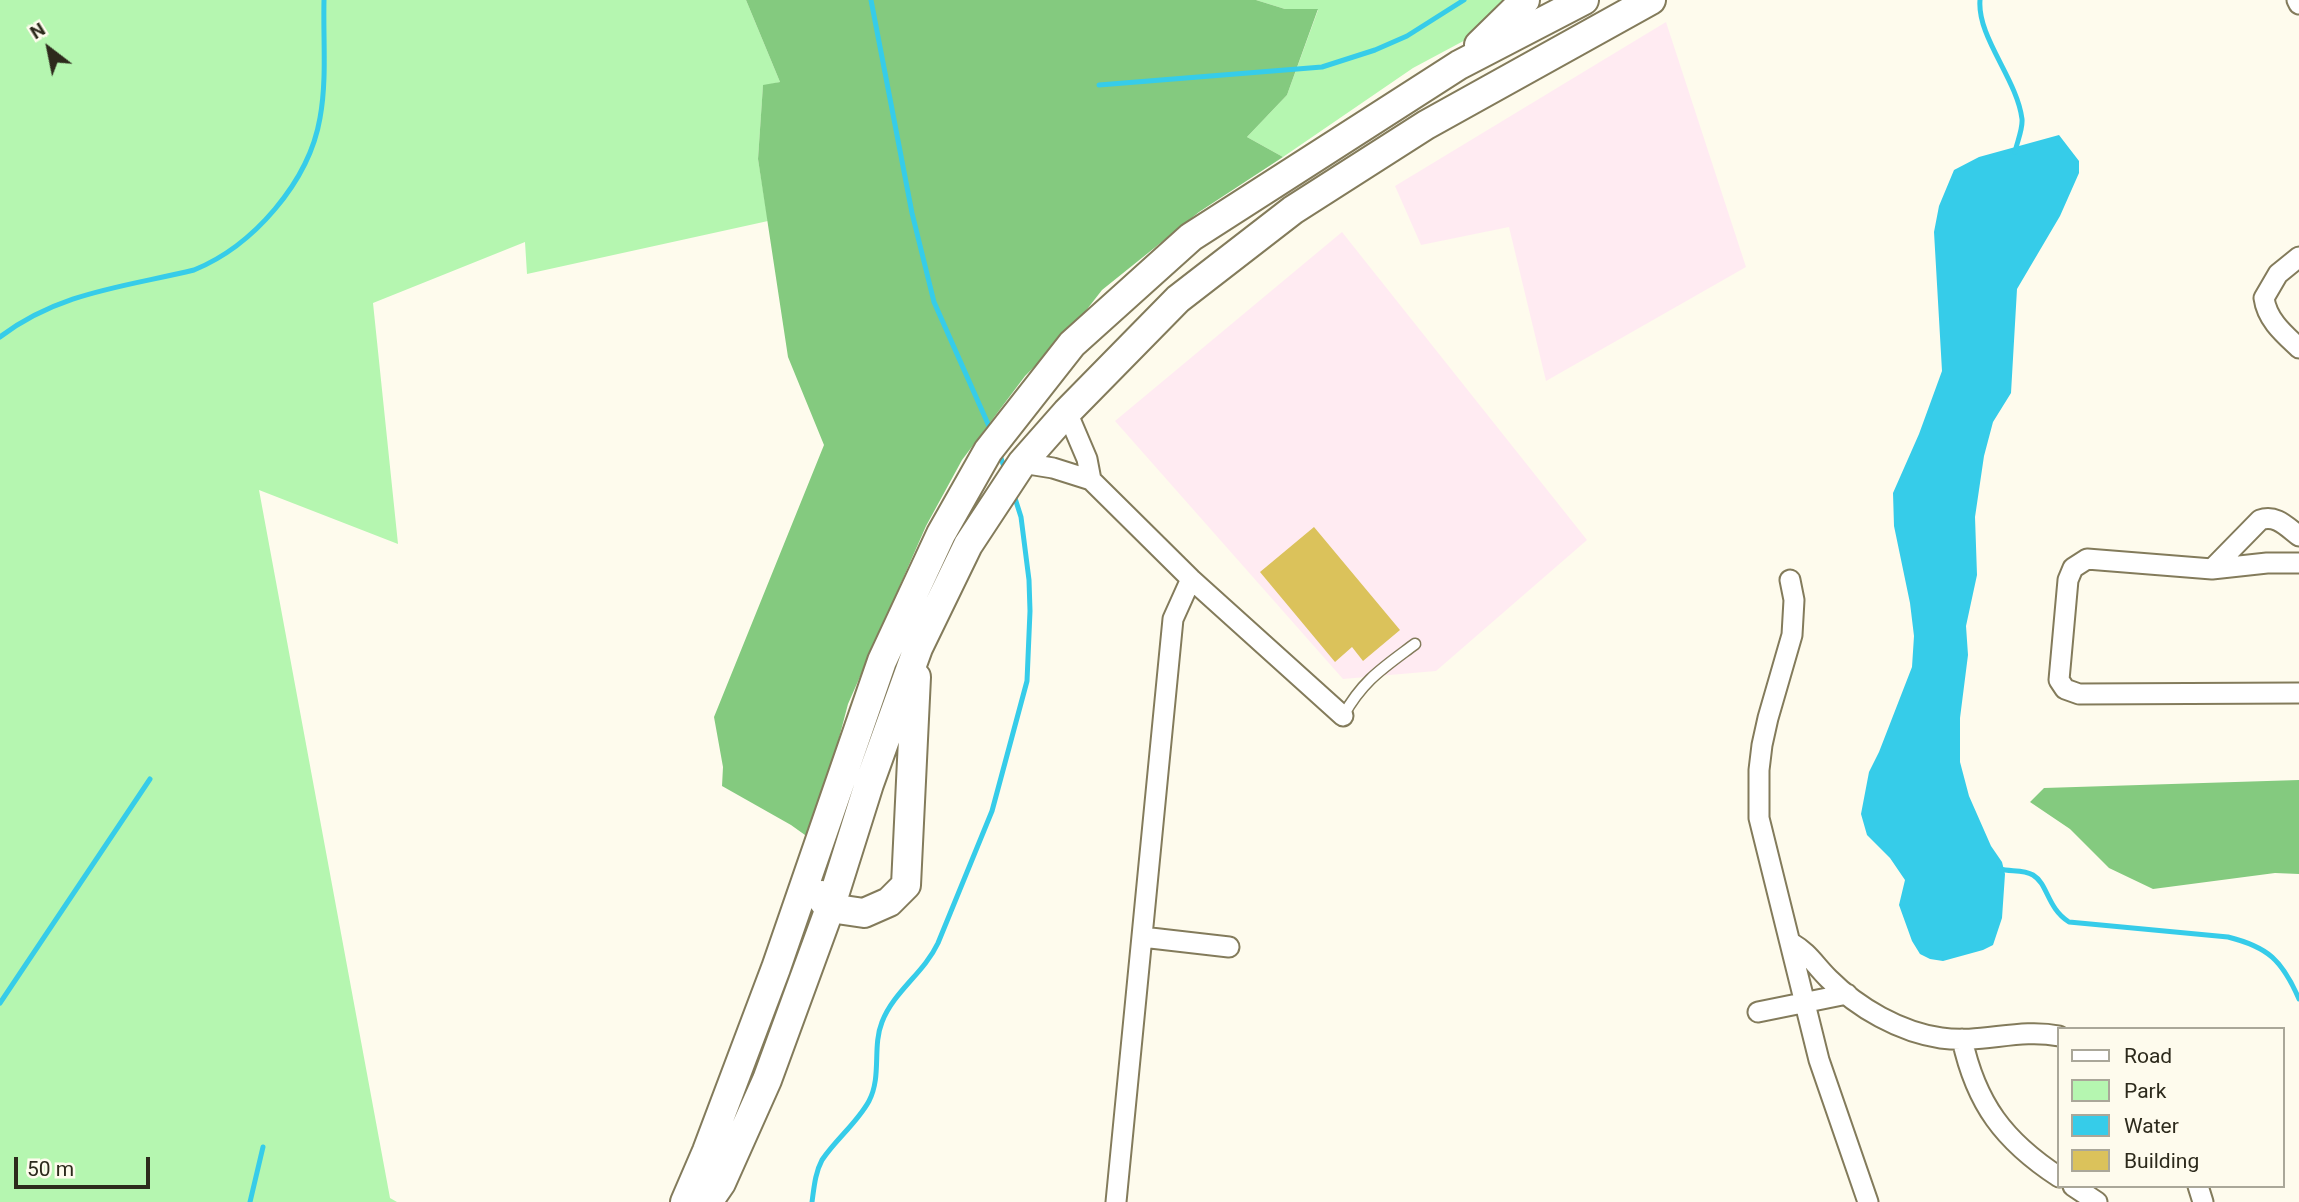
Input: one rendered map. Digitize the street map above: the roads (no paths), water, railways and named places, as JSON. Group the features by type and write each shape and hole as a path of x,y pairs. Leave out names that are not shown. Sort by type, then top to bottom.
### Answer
{"main road":[{"path":"1459,65 1524,0"},
{"path":"685,1202 771,981 882,662 942,534 988,451 1072,344 1191,237 1459,65 1584,0"},
{"path":"1600,28 1644,0"},
{"path":"708,1202 721,1183 767,1080 830,908 869,784 918,648 968,545 1022,463 1067,412 1178,299 1293,210 1426,125 1651,0"},
{"path":"843,775 822,896 830,908 864,913 889,902 906,885 918,648"}],"street":[{"path":"2299,257 2278,274 2264,298 2270,316 2299,348"},
{"path":"1067,412 1087,459 1091,480"},
{"path":"1022,463 1053,468 1091,480 1191,579 1343,716"},
{"path":"2212,569 2260,520 2268,517 2276,519 2299,536"},
{"path":"2299,563 2267,563 2212,569 2087,559 2073,568 2068,580 2059,680 2065,689 2079,694 2299,693"},
{"path":"1116,1202 1173,619 1191,579"},
{"path":"1790,580 1794,600 1792,635 1768,718 1759,770 1759,818 1804,1003 1835,1112 1872,1201"},
{"path":"1142,937 1228,947"},
{"path":"1790,943 1806,952 1828,978 1847,994 1866,1008 1904,1028 1962,1040 2028,1032 2058,1035"},
{"path":"1758,1013 1847,994"},
{"path":"1962,1040 1975,1085 1997,1124 2030,1157 2058,1176"},
{"path":"2076,1188 2097,1202"}],"lane":[{"path":"1343,716 1367,680 1415,644"}],"water":[{"path":"2059,135 2079,161 2079,173 2060,216 2017,289 2011,393 1993,422 1984,456 1975,517 1977,575 1966,626 1968,655 1960,718 1960,762 1969,796 1991,846 2002,862 2005,874 2002,918 1993,945 1943,961 1920,954 1912,941 1899,905 1905,880 1890,858 1867,835 1861,814 1869,772 1912,667 1914,636 1894,526 1893,493 1919,434 1942,371 1934,232 1939,206 1954,170 1979,157"}],"waterway":[{"path":"0,337 22,322 69,301 194,270 216,259 257,228 291,188 314,142 323,89 324,0"},
{"path":"871,0 912,213 934,302 992,433"},
{"path":"1099,85 1322,67 1375,50 1407,36 1464,0"},
{"path":"1980,0 1985,29 2019,104 2022,123 2015,152"},
{"path":"999,452 1006,473"},
{"path":"812,1202 816,1175 822,1160 859,1117 873,1091 879,1032 887,1011 925,964 938,943 992,811 1027,681 1029,580 1021,517 1014,495"},
{"path":"0,1003 150,779"},
{"path":"2000,869 2033,875 2042,884 2056,910 2069,922 2228,937 2254,945 2280,965 2299,999"},
{"path":"250,1202 263,1147"}]}
